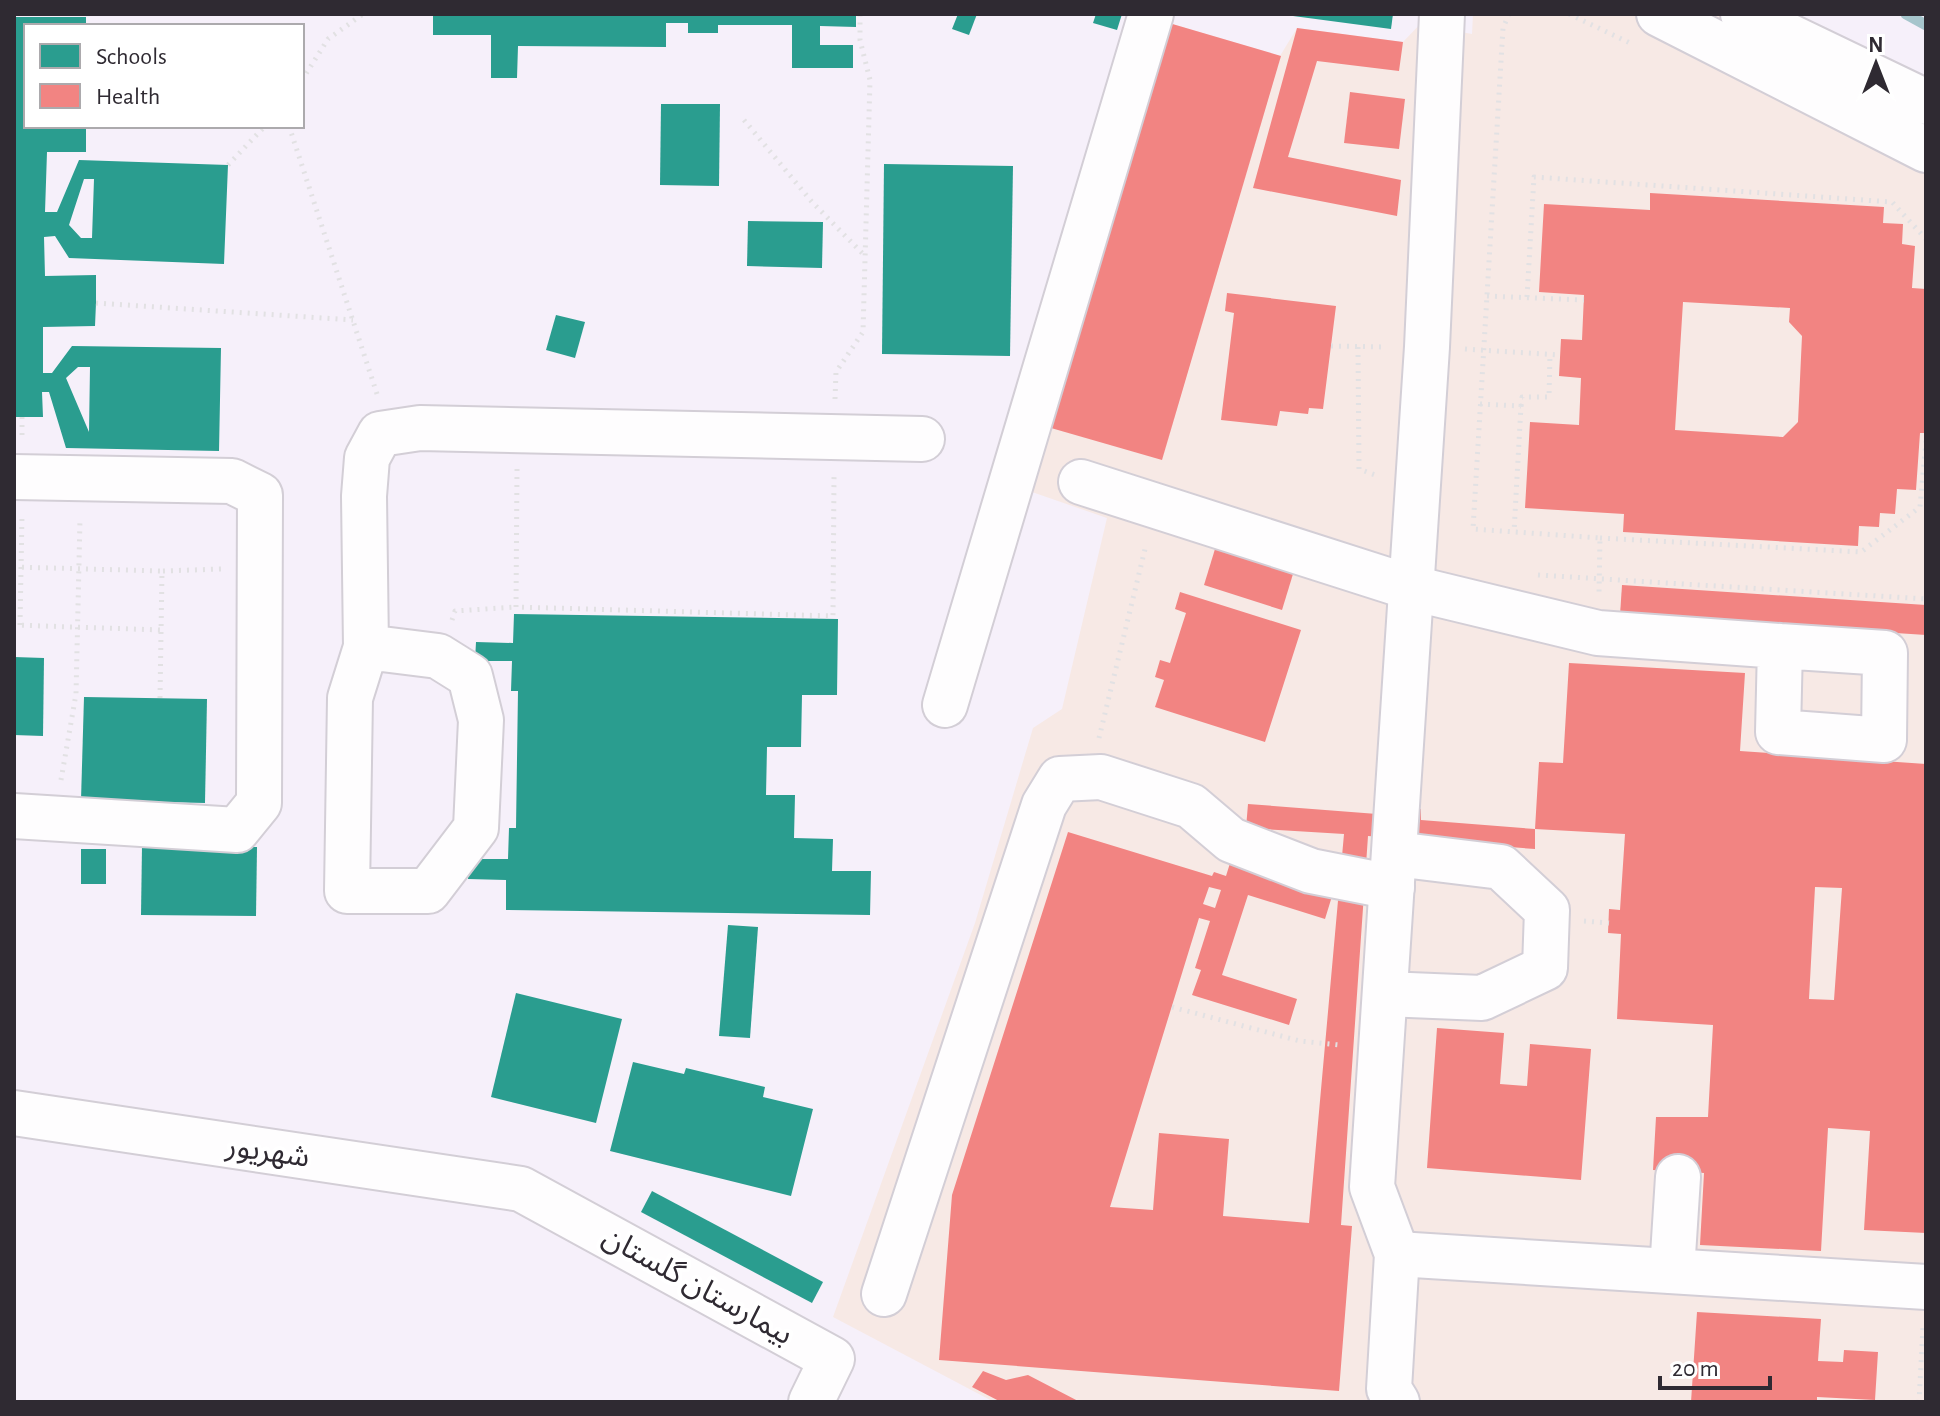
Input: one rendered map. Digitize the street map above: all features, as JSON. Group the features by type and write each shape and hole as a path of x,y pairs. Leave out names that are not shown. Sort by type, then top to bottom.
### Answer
{"street":[{"path":"945,705 1151,14"},
{"path":"1397,1402 1389,1389 1397,1254 1372,1187 1418,492 1442,14"},
{"path":"1659,14 1926,150"},
{"path":"1743,14 1926,102"},
{"path":"366,647 438,656 470,676 481,720 476,828 428,891 347,891 350,698 366,647 367,458 380,434 420,428 922,439"},
{"path":"14,477 232,481 260,495 259,803 237,830 34,818"},
{"path":"1081,482 1412,588 1598,633 1780,646"},
{"path":"884,1294 1044,805 1060,779 1101,777 1191,806 1231,840 1311,871 1501,867 1547,910 1545,968 1482,998 1385,994"},
{"name":"شهریور","path":"14,1113 521,1189"},
{"path":"1672,1271 1678,1177"},
{"name":"بیمارستان گلستان","path":"521,1189 832,1359 811,1402"},
{"path":"1397,1254 1926,1287"}],"path":[{"path":"304,77 328,39 363,14"},
{"path":"438,656 455,611 516,607 833,616 836,372 863,332 870,80 860,40 860,14"},
{"path":"1509,14 1503,28 1473,529 1861,552 1920,507 1926,441"},
{"path":"744,120 812,202 866,257"},
{"path":"228,165 263,128"},
{"path":"290,128 390,432"},
{"path":"1527,297 1534,177 1892,202 1926,239"},
{"path":"1487,296 1584,300"},
{"path":"96,303 353,320"},
{"path":"1358,347 1359,469 1418,492"},
{"path":"1514,532 1522,397 1549,397 1550,354"},
{"path":"1480,404 1521,406"},
{"path":"516,607 517,429"},
{"path":"34,818 76,694 81,478"},
{"path":"1089,778 1155,506"},
{"path":"1598,633 1600,538"},
{"path":"14,567 162,571 260,568"},
{"path":"160,698 162,571"},
{"path":"1522,574 1926,599"},
{"path":"14,625 161,630"},
{"path":"1172,1007 1300,1041 1339,1045"},
{"path":"1919,1402 1926,1287"}],"shaded area":[{"path":"1473,14 1728,14 1926,117 1926,1402 994,1402 833,1317 975,923 1033,728 1062,709 1107,518 1032,492 1169,23 1280,56 1297,28 1403,42 1425,19 1444,29 1472,34"}],"building: Schools":[{"path":"433,14 856,14 856,27 820,26 820,45 853,45 853,68 792,68 792,25 718,25 718,33 688,33 688,23 666,23 666,47 518,46 517,78 491,78 491,35 433,35"},
{"path":"958,14 977,14 969,35 952,29"},
{"path":"1096,14 1122,14 1117,30 1093,23"},
{"path":"1278,14 1393,14 1391,29"},
{"path":"14,17 86,17 86,24 24,24 24,128 86,128 86,152 47,152 45,212 57,212 79,160 228,165 224,264 69,258 55,236 44,237 45,276 96,275 96,303 95,326 43,327 43,373 52,373 72,346 221,348 219,451 66,448 49,392 42,392 43,417 14,417","holes":["84,179 94,179 92,238 81,238 69,225","78,367 90,367 89,432 66,378"]},
{"path":"661,104 720,104 719,186 660,185"},
{"path":"884,164 1013,166 1010,356 882,354"},
{"path":"748,221 823,222 822,268 747,266"},
{"path":"556,315 585,322 575,358 546,350"},
{"path":"514,614 838,619 837,695 802,695 801,747 767,747 766,795 795,795 794,838 833,839 832,871 871,871 870,915 506,910 506,880 468,879 468,859 508,859 509,828 516,828 518,691 511,691 512,661 475,661 476,642 513,643"},
{"path":"14,657 44,658 43,736 14,735"},
{"path":"84,697 207,699 205,803 81,800"},
{"path":"142,846 257,847 256,916 141,915"},
{"path":"81,849 106,849 106,884 81,884"},
{"path":"728,925 758,927 750,1038 719,1036"},
{"path":"516,993 622,1019 596,1123 491,1097"},
{"path":"633,1062 684,1074 686,1068 765,1087 763,1097 813,1109 791,1196 610,1151"},
{"path":"652,1191 823,1282 812,1303 641,1212"}],"building: Health":[{"path":"1169,23 1281,56 1162,460 1051,428"},
{"path":"1297,28 1403,42 1399,71 1317,61 1288,157 1401,180 1397,216 1253,188"},
{"path":"1350,92 1405,99 1399,149 1344,143"},
{"path":"1650,193 1884,207 1883,223 1903,224 1902,244 1915,246 1912,288 1926,289 1926,433 1920,433 1916,490 1897,489 1895,514 1880,513 1879,527 1859,526 1858,546 1623,532 1624,514 1525,508 1530,422 1579,425 1581,378 1559,376 1561,339 1582,340 1584,295 1539,292 1544,204 1650,210","holes":["1683,302 1790,308 1789,322 1802,336 1798,422 1783,437 1675,430"]},
{"path":"1227,293 1336,306 1323,409 1309,408 1308,414 1280,411 1277,426 1221,420 1234,313 1225,311"},
{"path":"1215,549 1293,574 1282,610 1204,585"},
{"path":"1622,585 1926,605 1926,635 1620,615"},
{"path":"1180,592 1301,630 1265,742 1155,707 1164,680 1155,677 1160,660 1170,663 1186,613 1175,609"},
{"path":"1569,663 1745,673 1740,751 1926,764 1926,1233 1864,1230 1870,1131 1828,1128 1821,1251 1700,1245 1704,1173 1653,1170 1656,1117 1708,1117 1713,1025 1617,1019 1621,934 1608,933 1609,909 1620,910 1625,834 1535,829 1539,762 1563,763","holes":["1815,887 1842,888 1834,1000 1809,999"]},
{"path":"1248,804 1377,814 1378,805 1421,809 1421,820 1535,829 1535,849 1368,836 1341,1225 1352,1226 1339,1391 939,1360 952,1195 1068,832 1212,876 1214,872 1226,876 1231,860 1333,893 1325,919 1248,895 1222,975 1297,999 1289,1025 1192,995 1201,970 1195,968 1210,921 1199,918 1110,1207 1153,1210 1159,1133 1229,1139 1223,1216 1309,1223 1344,834 1246,828","holes":["1209,887 1221,890 1215,908 1203,904"]},
{"path":"1437,1028 1504,1033 1500,1084 1527,1086 1530,1044 1591,1049 1581,1180 1427,1168"},
{"path":"1697,1312 1821,1319 1818,1361 1843,1362 1844,1350 1878,1352 1875,1400 1817,1397 1817,1402 1691,1402"},
{"path":"983,1371 1006,1380 1028,1375 1080,1402 1001,1402 972,1387"}],"waterway":[{"path":"1906,14 1926,25"}]}
